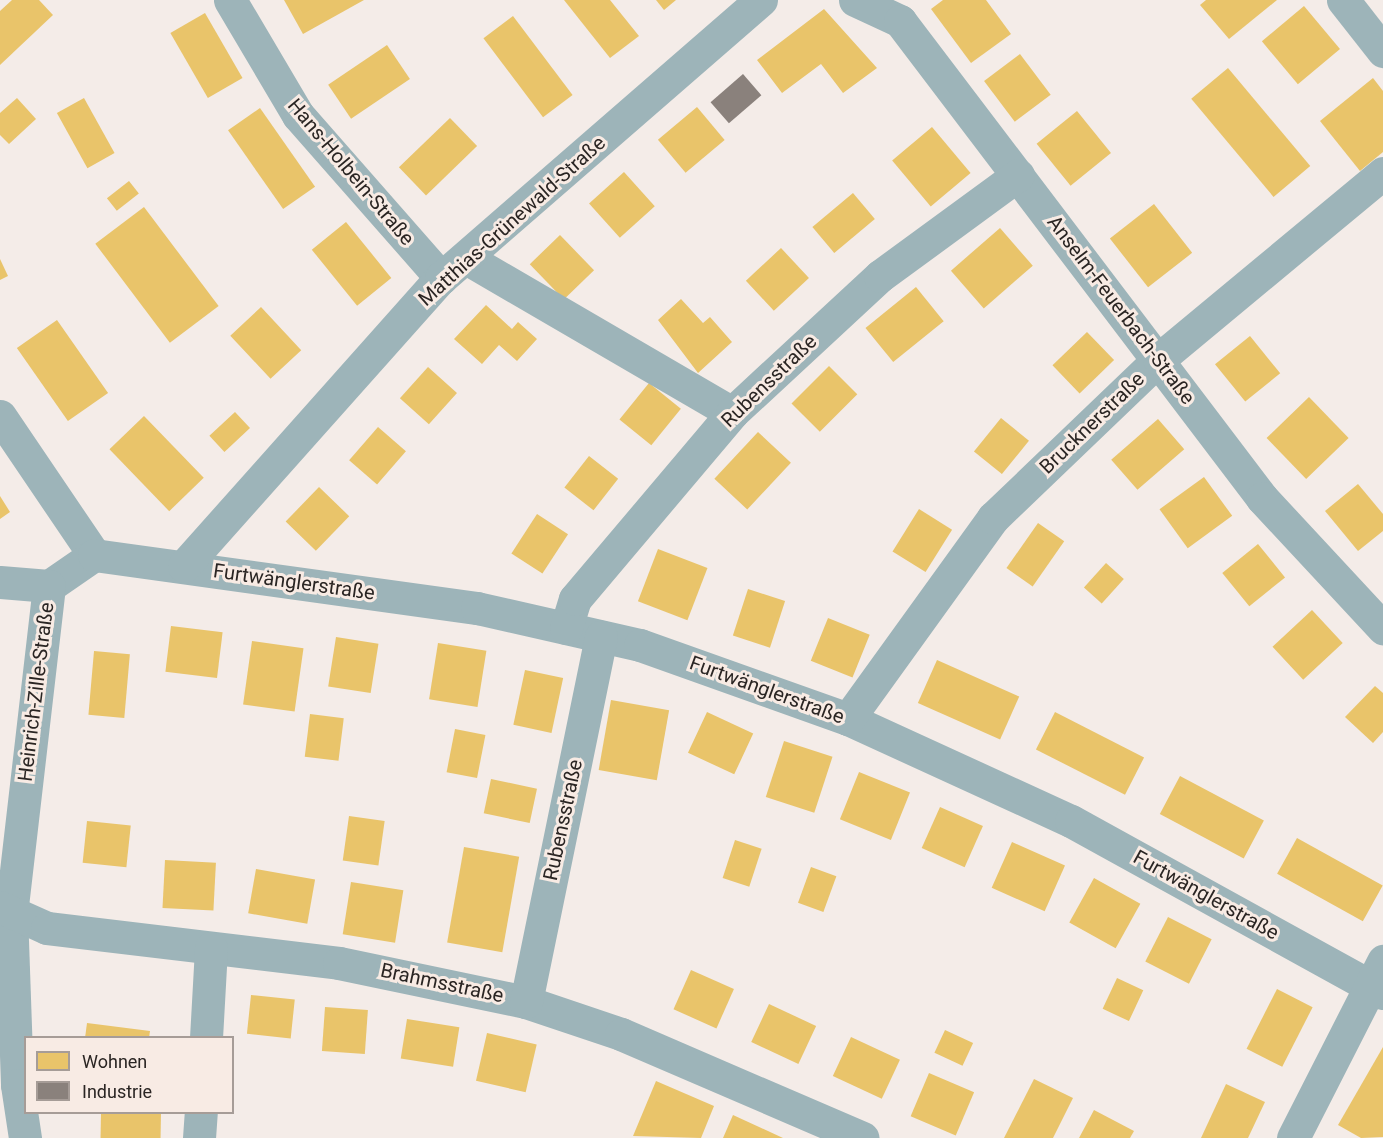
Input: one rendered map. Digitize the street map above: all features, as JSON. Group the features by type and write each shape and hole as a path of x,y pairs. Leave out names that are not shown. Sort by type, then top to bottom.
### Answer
{"street":[{"name":"Hans-Holbein-Straße","path":"231,0 298,115 453,268 732,412"},
{"name":"Matthias-Grünewald-Straße","path":"184,566 453,268 760,0"},
{"name":"Anselm-Feuerbach-Straße","path":"855,0 900,21 1159,359 1262,498 1383,628"},
{"path":"1343,0 1383,51"},
{"name":"Brucknerstraße","path":"848,719 993,518 1159,359 1383,173"},
{"name":"Rubensstraße","path":"566,628 575,599 732,412 880,276 1018,176"},
{"path":"0,416 94,555"},
{"name":"Furtwänglerstraße","path":"94,555 477,608 640,645 848,719 1071,821 1378,979"},
{"name":"Heinrich-Zille-Straße","path":"26,1138 17,1085 5,910 49,586 94,555"},
{"path":"0,582 49,586"},
{"name":"Rubensstraße","path":"526,1002 600,637"},
{"name":"Brahmsstraße","path":"5,910 47,928 425,977 526,1002 621,1034 863,1138"},
{"path":"206,1036 212,948"},
{"path":"1293,1138 1378,979"},
{"path":"199,1138 201,1114"}],"building: Wohnen":[{"path":"12,0 39,0 53,15 0,65 0,11"},
{"path":"284,0 364,0 303,34"},
{"path":"564,0 610,0 639,36 610,58"},
{"path":"656,0 676,0 664,10"},
{"path":"943,0 986,0 1011,34 971,63 931,9"},
{"path":"1206,0 1277,0 1229,39 1200,5"},
{"path":"1304,6 1340,49 1298,84 1262,41"},
{"path":"824,9 877,68 843,93 821,64 782,93 757,60"},
{"path":"205,13 242,78 208,98 170,33"},
{"path":"513,16 573,95 543,117 483,38"},
{"path":"387,45 410,79 351,119 328,85"},
{"path":"1020,54 1051,95 1015,122 984,81"},
{"path":"1228,68 1310,166 1274,197 1191,99"},
{"path":"1373,78 1383,91 1383,152 1360,171 1320,121"},
{"path":"17,98 36,119 9,144 0,135 0,113"},
{"path":"84,98 115,153 87,168 57,113"},
{"path":"697,107 725,140 686,173 658,140"},
{"path":"260,108 315,187 283,209 228,130"},
{"path":"1077,111 1111,153 1071,186 1037,144"},
{"path":"450,118 477,146 426,195 399,167"},
{"path":"932,127 971,173 931,206 892,160"},
{"path":"624,172 655,206 620,238 589,203"},
{"path":"129,181 139,194 117,211 107,198"},
{"path":"853,193 875,219 834,253 812,227"},
{"path":"1154,204 1192,253 1148,287 1110,238"},
{"path":"144,207 219,306 170,343 95,244"},
{"path":"346,222 391,278 357,306 312,250"},
{"path":"1000,228 1033,266 984,308 951,271"},
{"path":"560,235 594,270 564,299 530,264"},
{"path":"781,248 809,278 774,311 746,281"},
{"path":"0,259 8,276 0,280"},
{"path":"916,287 944,321 893,362 865,328"},
{"path":"681,299 703,323 710,317 732,342 698,373 658,320"},
{"path":"486,305 512,329 518,322 537,339 517,361 499,345 482,364 454,339"},
{"path":"261,307 301,350 271,379 230,336"},
{"path":"57,320 108,393 68,421 17,348"},
{"path":"1087,332 1114,360 1080,393 1052,365"},
{"path":"1250,336 1280,373 1245,402 1215,364"},
{"path":"829,366 857,394 820,432 792,403"},
{"path":"428,367 457,393 429,424 400,398"},
{"path":"649,383 681,409 651,445 619,420"},
{"path":"1309,397 1349,438 1306,479 1267,438"},
{"path":"235,412 250,428 224,452 209,436"},
{"path":"144,416 204,478 169,511 109,449"},
{"path":"1001,418 1029,441 1002,474 974,451"},
{"path":"1158,419 1184,449 1137,490 1111,460"},
{"path":"378,427 406,451 377,484 349,460"},
{"path":"758,432 791,463 747,509 714,479"},
{"path":"589,456 618,479 594,510 564,488"},
{"path":"1204,477 1232,516 1188,548 1160,509"},
{"path":"1358,484 1383,514 1383,531 1358,551 1325,511"},
{"path":"319,487 349,516 316,551 286,522"},
{"path":"0,496 10,512 0,519"},
{"path":"919,509 952,530 926,572 893,551"},
{"path":"537,514 568,534 542,574 511,553"},
{"path":"1038,523 1064,541 1033,586 1006,568"},
{"path":"1258,544 1285,577 1249,606 1222,573"},
{"path":"658,549 707,568 687,620 638,601"},
{"path":"1106,563 1124,579 1102,604 1084,588"},
{"path":"748,589 785,601 770,648 733,636"},
{"path":"1312,610 1343,643 1303,680 1273,647"},
{"path":"828,618 870,635 852,678 811,661"},
{"path":"171,626 223,632 217,678 165,672"},
{"path":"336,637 378,644 371,693 328,686"},
{"path":"252,641 303,648 295,712 243,704"},
{"path":"438,643 486,651 477,707 429,699"},
{"path":"94,651 130,654 124,718 88,715"},
{"path":"937,660 1019,697 1000,740 918,703"},
{"path":"525,670 563,678 552,733 513,725"},
{"path":"1375,686 1383,693 1383,732 1373,743 1345,717"},
{"path":"611,700 669,710 657,780 599,770"},
{"path":"707,712 753,734 734,774 688,753"},
{"path":"1055,712 1144,757 1125,795 1036,749"},
{"path":"310,714 344,718 339,761 305,757"},
{"path":"455,729 485,735 477,778 447,772"},
{"path":"784,741 833,757 814,813 766,797"},
{"path":"859,772 910,793 891,840 840,819"},
{"path":"1180,776 1264,821 1244,859 1160,814"},
{"path":"491,779 537,789 530,823 484,813"},
{"path":"940,807 983,826 965,867 922,848"},
{"path":"349,816 385,821 378,866 343,861"},
{"path":"87,821 131,826 126,867 83,863"},
{"path":"1297,838 1383,886 1363,921 1277,874"},
{"path":"735,840 762,849 749,887 723,878"},
{"path":"1012,842 1065,866 1045,911 992,888"},
{"path":"464,847 519,857 502,952 447,943"},
{"path":"165,860 216,863 213,911 162,908"},
{"path":"811,867 836,876 823,912 798,903"},
{"path":"256,869 315,879 307,924 248,913"},
{"path":"1094,878 1140,904 1116,948 1069,923"},
{"path":"351,882 403,890 395,943 343,934"},
{"path":"1168,917 1212,939 1189,984 1145,962"},
{"path":"691,970 734,989 716,1028 674,1009"},
{"path":"1117,978 1143,990 1129,1021 1103,1009"},
{"path":"1277,989 1313,1007 1282,1067 1247,1049"},
{"path":"251,995 295,1000 291,1038 247,1034"},
{"path":"769,1004 816,1026 798,1064 751,1042"},
{"path":"325,1007 368,1010 365,1054 322,1051"},
{"path":"407,1019 459,1027 453,1067 401,1059"},
{"path":"87,1023 150,1031 149,1036 85,1036"},
{"path":"945,1030 973,1043 963,1066 934,1053"},
{"path":"487,1033 537,1044 526,1092 476,1081"},
{"path":"851,1037 900,1060 882,1099 833,1076"},
{"path":"1383,1047 1383,1137 1361,1138 1338,1125"},
{"path":"929,1073 974,1092 956,1135 911,1116"},
{"path":"1034,1079 1073,1098 1053,1138 1004,1138"},
{"path":"656,1081 714,1106 701,1138 633,1136"},
{"path":"1226,1084 1265,1102 1248,1138 1201,1138"},
{"path":"1094,1110 1134,1131 1130,1138 1079,1138"},
{"path":"101,1114 161,1114 161,1138 101,1138"},
{"path":"733,1115 783,1138 723,1138"}],"building: Industrie":[{"path":"743,74 761,95 729,123 711,102"}]}
